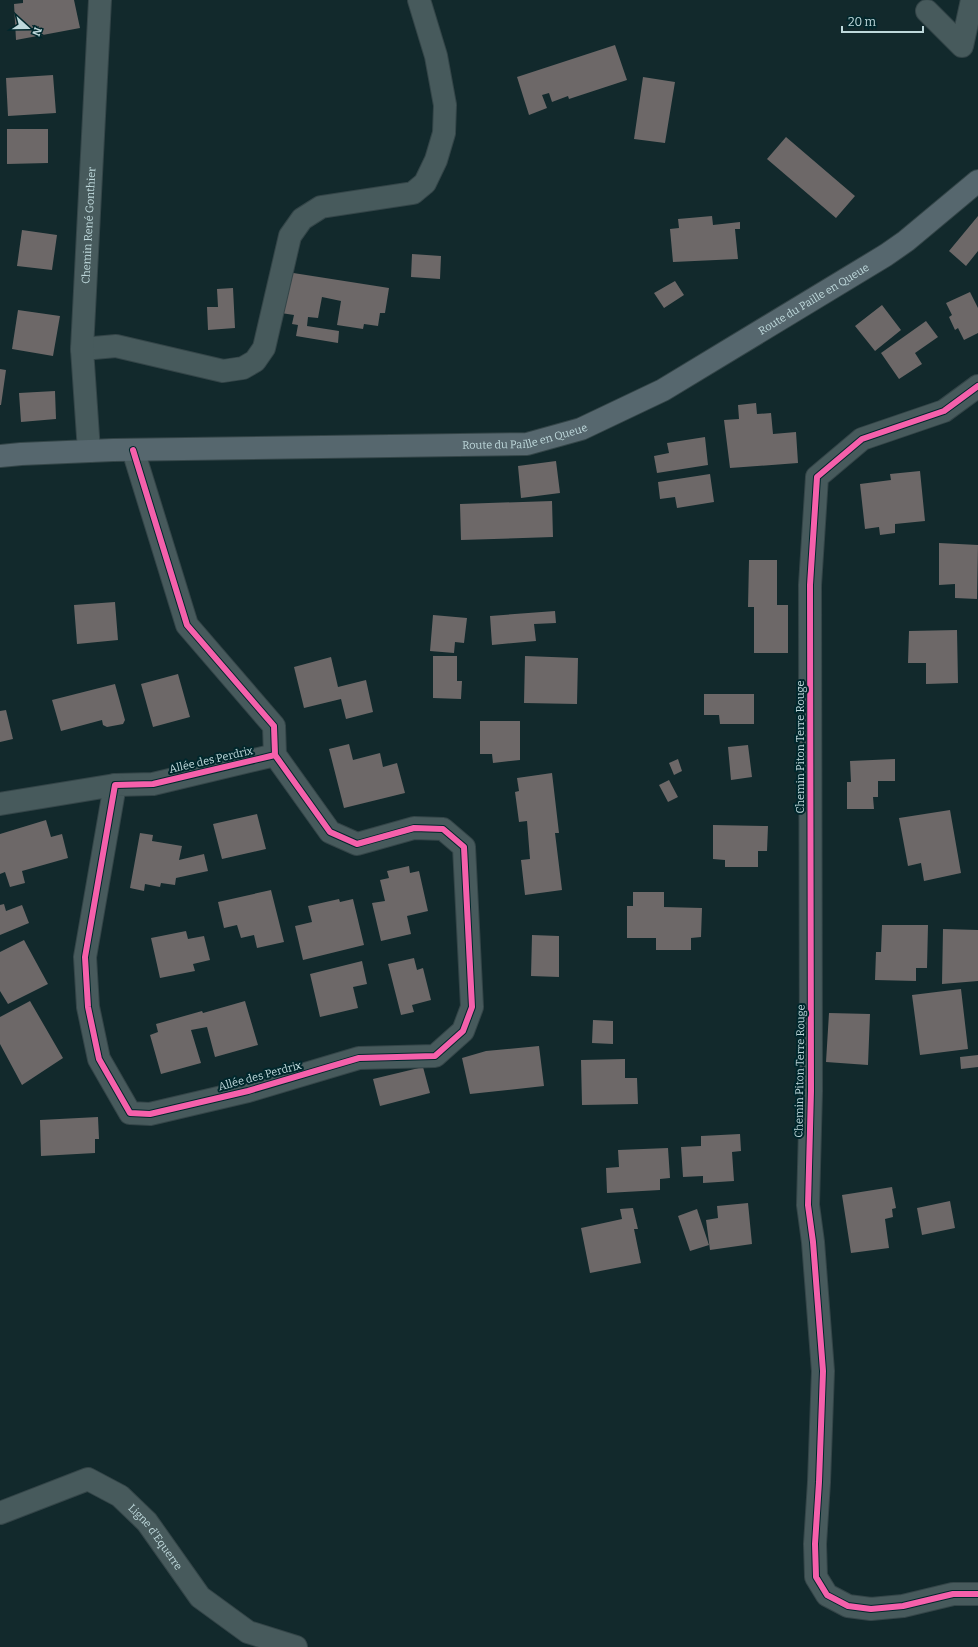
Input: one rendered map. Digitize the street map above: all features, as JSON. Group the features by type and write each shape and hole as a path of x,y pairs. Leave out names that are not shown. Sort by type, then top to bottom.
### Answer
{"main road":[{"name":"Route du Paille en Queue","path":"0,456 89,451 527,444 581,429 663,390 886,255 906,241 978,181"}],"street":[{"name":"Chemin René Gonthier","path":"89,451 82,348 100,0"},
{"path":"82,348 116,346 223,371 243,368 255,361 264,348 290,236 302,219 321,207 413,193 425,182 436,160 444,133 445,105 436,56 419,0"},
{"path":"927,11 962,46 972,0"},
{"name":"Chemin Piton Terre Rouge","path":"978,386 944,410 862,439 817,477 810,584 811,1092 808,1205 813,1242 823,1371 819,1482 814,1544 816,1576 827,1595 848,1606 870,1609 903,1606 953,1594 978,1594"},
{"path":"133,450 187,625 274,726 275,755"},
{"name":"Allée des Perdrix","path":"0,804 115,785 153,784 275,755 330,832 357,844 414,828 442,829 464,847 472,1007 463,1031 435,1056 359,1058 248,1091 150,1114 130,1113 98,1059 88,1007 85,957 115,785"},
{"name":"Ligne d'Equerre","path":"0,1513 88,1479 120,1496 147,1522 200,1597 248,1632 296,1647"}],"building":[{"path":"23,0 74,0 80,28 16,40 14,4 23,3"},
{"path":"615,45 627,80 569,99 568,96 552,102 549,93 542,95 547,108 529,115 517,77"},
{"path":"53,75 56,113 8,116 6,78"},
{"path":"643,77 675,82 665,143 634,139"},
{"path":"7,129 48,129 48,163 7,164"},
{"path":"786,137 855,196 836,218 767,159"},
{"path":"712,216 713,225 740,222 740,229 735,229 738,259 673,262 670,229 679,228 678,219"},
{"path":"978,216 978,251 966,266 949,251"},
{"path":"22,230 57,235 52,270 17,266"},
{"path":"412,254 441,256 440,279 411,277"},
{"path":"287,272 389,288 385,313 380,313 378,326 364,324 363,329 337,325 341,301 322,297 318,318 308,317 307,326 339,331 338,343 296,336 298,325 292,324 294,315 281,313"},
{"path":"675,281 684,295 664,308 654,293"},
{"path":"233,288 235,328 208,330 207,307 218,307 217,289"},
{"path":"970,292 978,308 978,333 964,340 958,328 955,330 949,317 952,315 946,303"},
{"path":"882,305 901,330 875,351 855,326"},
{"path":"18,310 60,316 53,356 12,349"},
{"path":"926,321 938,337 915,353 922,364 899,379 881,353"},
{"path":"0,369 6,370 1,405 0,405"},
{"path":"55,391 56,419 21,422 19,393"},
{"path":"756,403 757,414 771,413 773,434 796,432 798,463 730,468 724,420 739,419 738,405"},
{"path":"705,437 708,465 657,473 654,456 669,453 667,443"},
{"path":"556,461 560,493 521,498 518,466"},
{"path":"920,471 925,521 895,524 895,533 880,535 879,527 865,529 860,484 891,480 890,474"},
{"path":"710,474 714,502 677,508 675,497 660,499 658,482"},
{"path":"552,501 553,537 461,540 460,504"},
{"path":"939,543 978,545 977,599 955,598 955,584 939,585"},
{"path":"749,560 777,560 777,605 788,605 788,653 754,653 754,607 748,607"},
{"path":"115,602 118,640 77,644 74,605"},
{"path":"555,611 556,623 534,624 536,641 492,645 490,616"},
{"path":"433,615 467,618 464,643 455,642 454,653 430,651"},
{"path":"957,630 958,683 926,684 926,663 908,663 909,631"},
{"path":"433,656 457,656 457,681 462,681 461,699 433,698"},
{"path":"525,656 578,658 577,704 524,703"},
{"path":"331,657 338,687 366,680 373,712 346,719 341,699 304,708 294,667"},
{"path":"178,674 190,717 153,727 141,684"},
{"path":"115,684 125,720 123,724 107,727 103,725 102,720 61,731 52,700"},
{"path":"704,694 754,694 754,724 720,724 719,715 704,715"},
{"path":"6,710 13,739 0,742 0,711"},
{"path":"480,721 520,721 520,760 493,763 492,754 480,754"},
{"path":"349,744 353,760 380,753 383,767 397,763 405,793 344,808 329,749"},
{"path":"748,745 752,777 731,780 728,747"},
{"path":"678,759 682,771 674,775 669,763"},
{"path":"895,759 895,781 878,781 878,797 873,797 874,809 847,809 847,782 851,782 850,761"},
{"path":"552,773 559,833 555,833 562,890 525,895 521,860 530,859 527,821 519,822 515,792 519,791 517,778"},
{"path":"669,780 678,797 668,802 659,785"},
{"path":"950,810 961,873 924,881 921,863 908,866 899,818"},
{"path":"257,814 266,849 222,859 213,824"},
{"path":"46,820 51,837 62,834 68,858 22,871 25,883 10,887 5,872 0,874 0,834"},
{"path":"713,825 768,826 767,851 758,851 758,867 725,867 725,860 713,859"},
{"path":"140,833 153,835 152,841 182,846 179,860 204,854 208,871 176,878 175,885 161,883 160,887 145,884 144,891 130,888"},
{"path":"409,866 410,873 419,871 428,911 407,916 411,934 381,941 372,903 385,901 380,880 389,878 387,871"},
{"path":"271,890 284,942 257,948 254,935 241,938 237,925 224,928 218,902"},
{"path":"633,892 664,892 664,907 702,908 701,937 691,938 691,950 656,950 656,938 627,938 627,906 633,906"},
{"path":"339,899 340,902 353,899 364,945 303,960 295,926 312,922 308,906"},
{"path":"4,904 6,911 22,905 29,923 0,935 0,905"},
{"path":"882,925 928,925 927,968 916,968 916,981 875,980 876,952 881,952"},
{"path":"943,929 978,930 978,981 942,984"},
{"path":"186,931 188,939 204,936 210,960 193,964 195,971 160,978 151,938"},
{"path":"532,935 559,936 559,977 531,976"},
{"path":"24,940 48,984 8,1004 0,991 0,952"},
{"path":"414,958 417,970 423,968 431,1000 412,1005 414,1012 401,1015 388,964"},
{"path":"362,961 367,984 353,987 358,1008 320,1017 310,974"},
{"path":"961,989 968,1049 920,1055 912,995"},
{"path":"30,1001 63,1058 22,1085 0,1044 0,1017"},
{"path":"245,1001 258,1045 215,1057 207,1027 191,1030 201,1063 161,1074 150,1035 158,1032 156,1024"},
{"path":"829,1013 870,1014 868,1065 826,1062"},
{"path":"593,1020 613,1021 613,1044 592,1043"},
{"path":"539,1046 544,1086 470,1094 462,1058 486,1051"},
{"path":"978,1055 978,1067 961,1069 960,1057"},
{"path":"625,1059 625,1078 637,1078 638,1104 582,1105 581,1060"},
{"path":"423,1067 430,1093 380,1106 373,1079"},
{"path":"98,1117 99,1139 95,1139 95,1153 41,1156 40,1120"},
{"path":"740,1134 741,1151 732,1152 734,1181 703,1183 703,1176 683,1177 681,1147 701,1146 701,1136"},
{"path":"668,1148 670,1178 660,1179 660,1190 607,1193 606,1168 619,1167 618,1150"},
{"path":"892,1187 896,1208 892,1209 893,1217 885,1219 889,1248 851,1253 842,1195"},
{"path":"950,1201 955,1228 922,1235 917,1208"},
{"path":"748,1203 752,1244 710,1250 706,1220 718,1218 717,1206"},
{"path":"633,1208 638,1229 634,1229 641,1263 590,1273 581,1228 622,1219 620,1209"},
{"path":"697,1209 709,1245 690,1251 678,1216"}],"cycle path":[{"path":"978,386 944,411 862,439 817,477 810,585 811,1091 808,1205 813,1242 823,1371 815,1544 816,1577 827,1595 848,1606 871,1609 903,1606 953,1594 978,1594"},
{"path":"133,450 187,625 274,726 275,755 153,784 115,785 85,957 88,1007 99,1059 130,1113 150,1114 248,1091 359,1058 435,1056 463,1031 472,1007 464,847 443,829 414,828 357,844 330,832 275,755"}]}
